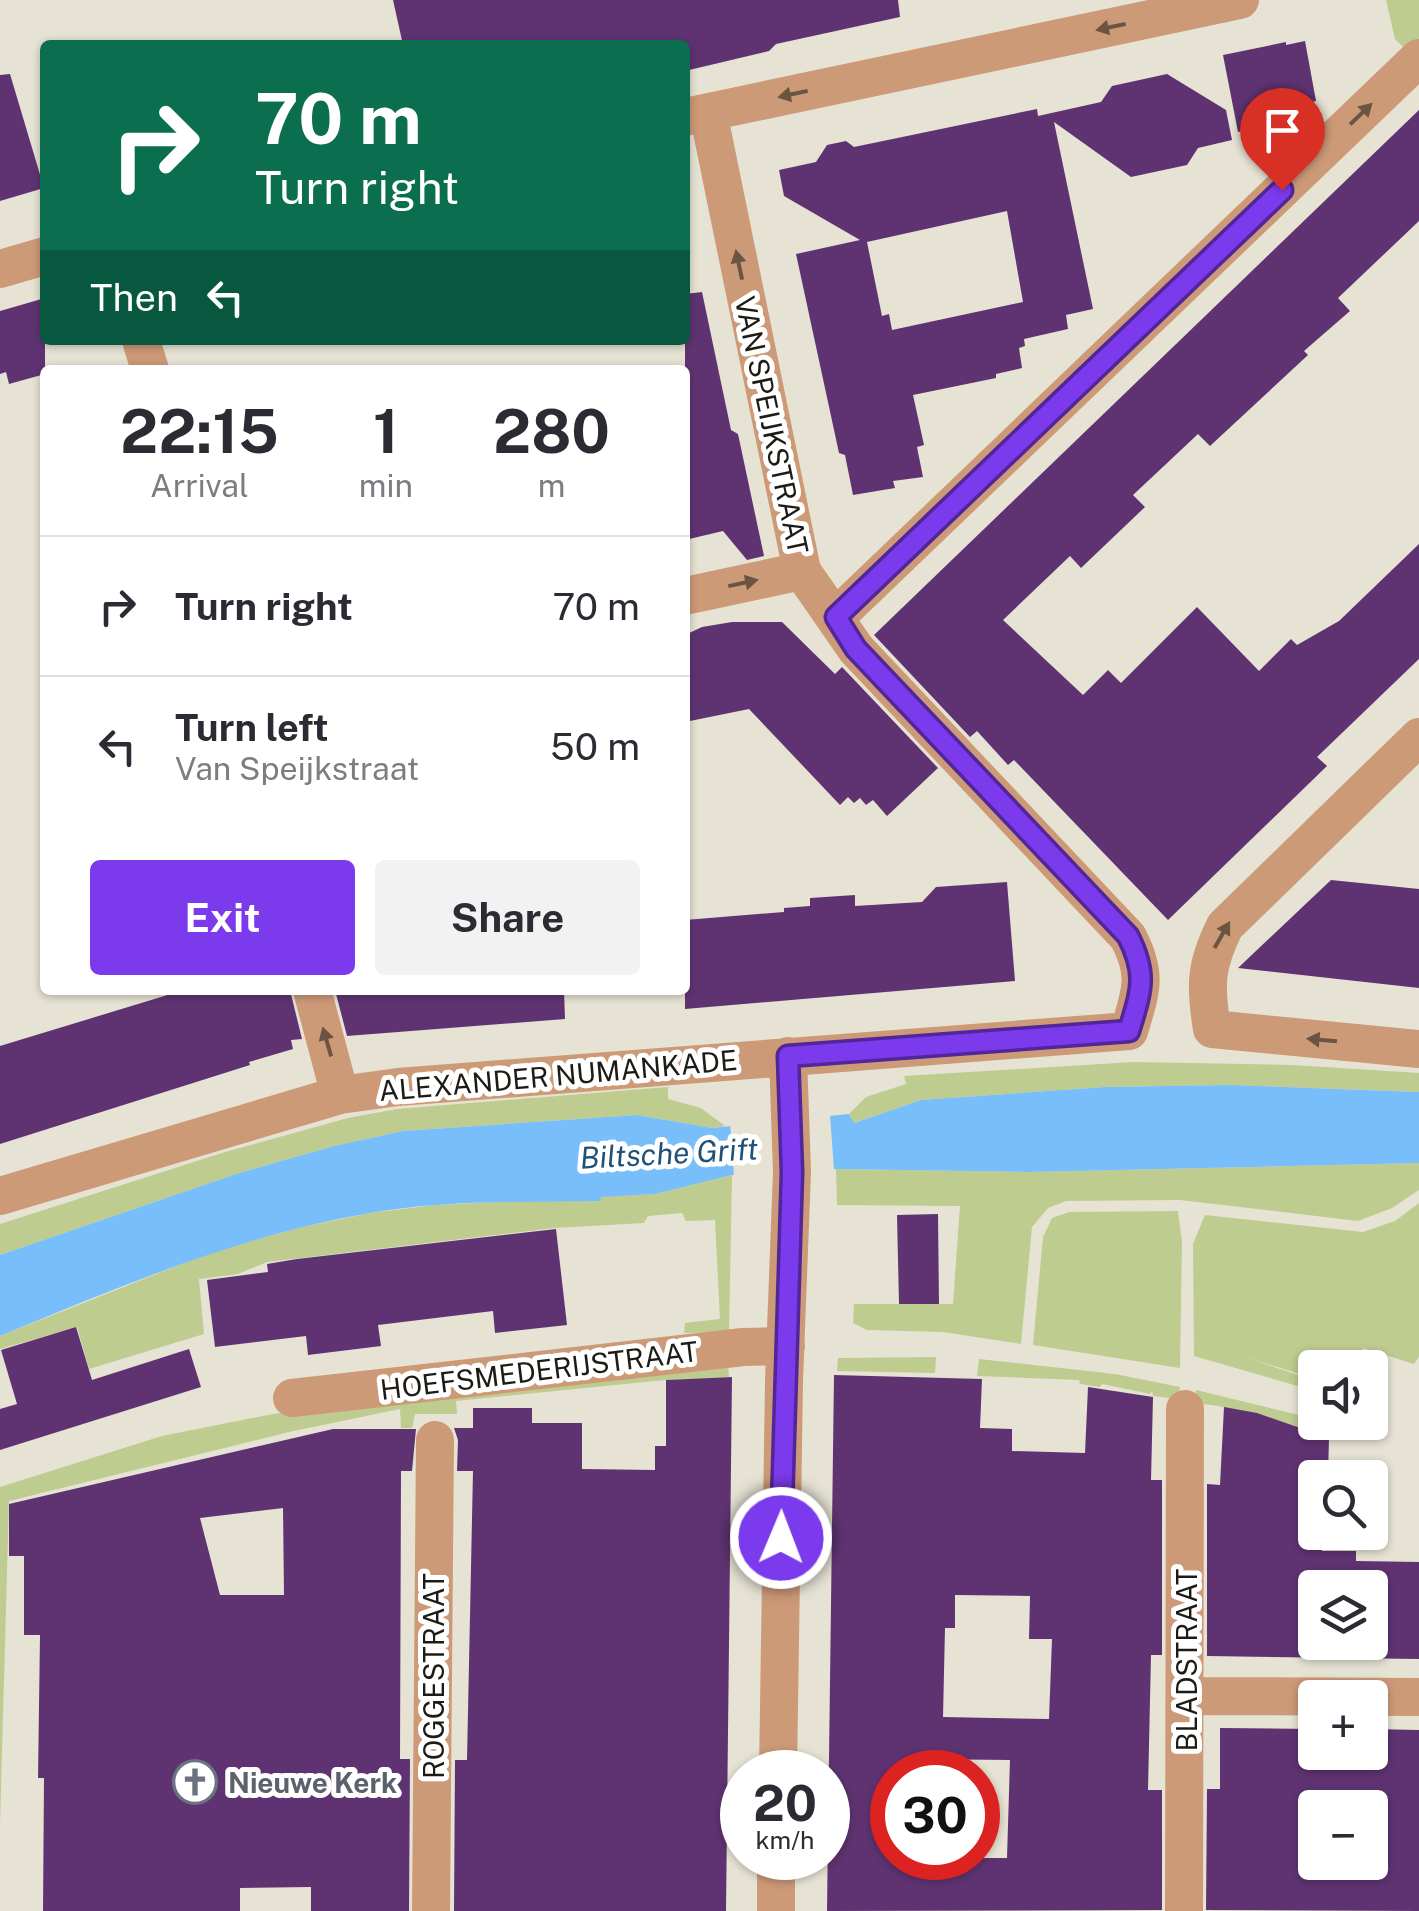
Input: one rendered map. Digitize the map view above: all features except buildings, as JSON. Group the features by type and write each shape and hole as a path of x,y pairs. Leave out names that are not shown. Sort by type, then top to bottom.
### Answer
{"street":[{"path":"696,114 1240,0"},
{"path":"836,617 1419,58"},
{"name":"VAN SPEIJKSTRAAT","path":"696,114 802,571 856,649 1128,936 1142,962 1142,991 1129,1031"},
{"path":"0,269 40,257"},
{"path":"690,595 802,571"},
{"path":"1419,737 1225,926 1210,956 1207,996 1212,1029 1419,1049"},
{"path":"313,995 340,1095"},
{"name":"ALEXANDER NUMANKADE","path":"0,1196 340,1095 398,1087 1129,1031"},
{"path":"778,1750 792,1172 788,1056"},
{"name":"HOEFSMEDERIJSTRAAT","path":"292,1398 743,1346 786,1346"},
{"name":"BLADSTRAAT","path":"1184,1911 1185,1409"},
{"name":"ROGGESTRAAT","path":"432,1911 435,1440"},
{"path":"1187,1696 1419,1697"},
{"path":"776,1880 776,1911"}],"green space":[{"path":"1386,0 1419,0 1419,41 1408,52 1395,39"},
{"path":"1134,1062 1293,1065 1419,1073 1419,1092 1230,1085 1105,1087 921,1100 853,1123 849,1114 866,1097 906,1084 904,1076"},
{"path":"668,1087 668,1099 701,1108 725,1126 712,1128 637,1115 403,1131 236,1174 0,1255 0,1224 225,1152 348,1118 397,1109"},
{"path":"1419,1163 1419,1190 1392,1208 1358,1221 1180,1200 1066,1201 1048,1208 1032,1227 1021,1344 943,1332 867,1330 853,1323 854,1304 953,1304 960,1206 837,1205 836,1169 1030,1172"},
{"path":"732,1175 729,1332 684,1333 685,1323 720,1319 715,1220 686,1221 682,1213 648,1216 644,1223 554,1228 267,1262 238,1274 199,1279 204,1334 89,1369 77,1327 0,1349 0,1336 212,1252 298,1228 435,1205 655,1194"},
{"path":"1419,1203 1419,1357 1414,1364 1388,1356 1388,1350 1298,1350 1298,1374 1245,1357 1298,1375 1298,1386 1194,1356 1193,1244 1205,1215 1363,1232 1395,1221"},
{"path":"1178,1211 1182,1242 1180,1368 1033,1345 1043,1237 1052,1218 1069,1212"},
{"path":"936,1357 935,1373 837,1371 838,1358"},
{"path":"979,1359 1115,1374 1180,1387 1178,1399 1153,1396 1152,1391 1150,1394 1102,1384 1080,1384 1079,1380 977,1376"},
{"path":"728,1362 729,1377 456,1401 457,1414 415,1414 412,1428 401,1428 400,1409 289,1432 9,1501 0,1824 0,1487 162,1436 273,1414"},
{"path":"1196,1390 1298,1415 1298,1428 1219,1406 1194,1403"}],"water":[{"name":"Biltsche Grift","path":"1230,1085 1419,1092 1419,1163 1030,1172 836,1169 732,1175 655,1194 601,1197 600,1201 485,1202 399,1209 322,1223 228,1248 0,1336 0,1255 236,1174 403,1131 637,1115 712,1128 849,1114 854,1123 921,1100 1105,1087"}],"pier":[{"path":"830,1115 834,1170 734,1177 730,1122"}],"place":[{"name":"Nieuwe Kerk","path":"195,1782"}],"route":[{"path":"781,1538 792,1172 788,1056 1129,1031 1142,991 1142,962 1128,936 856,649 836,617 1282,190"}]}
